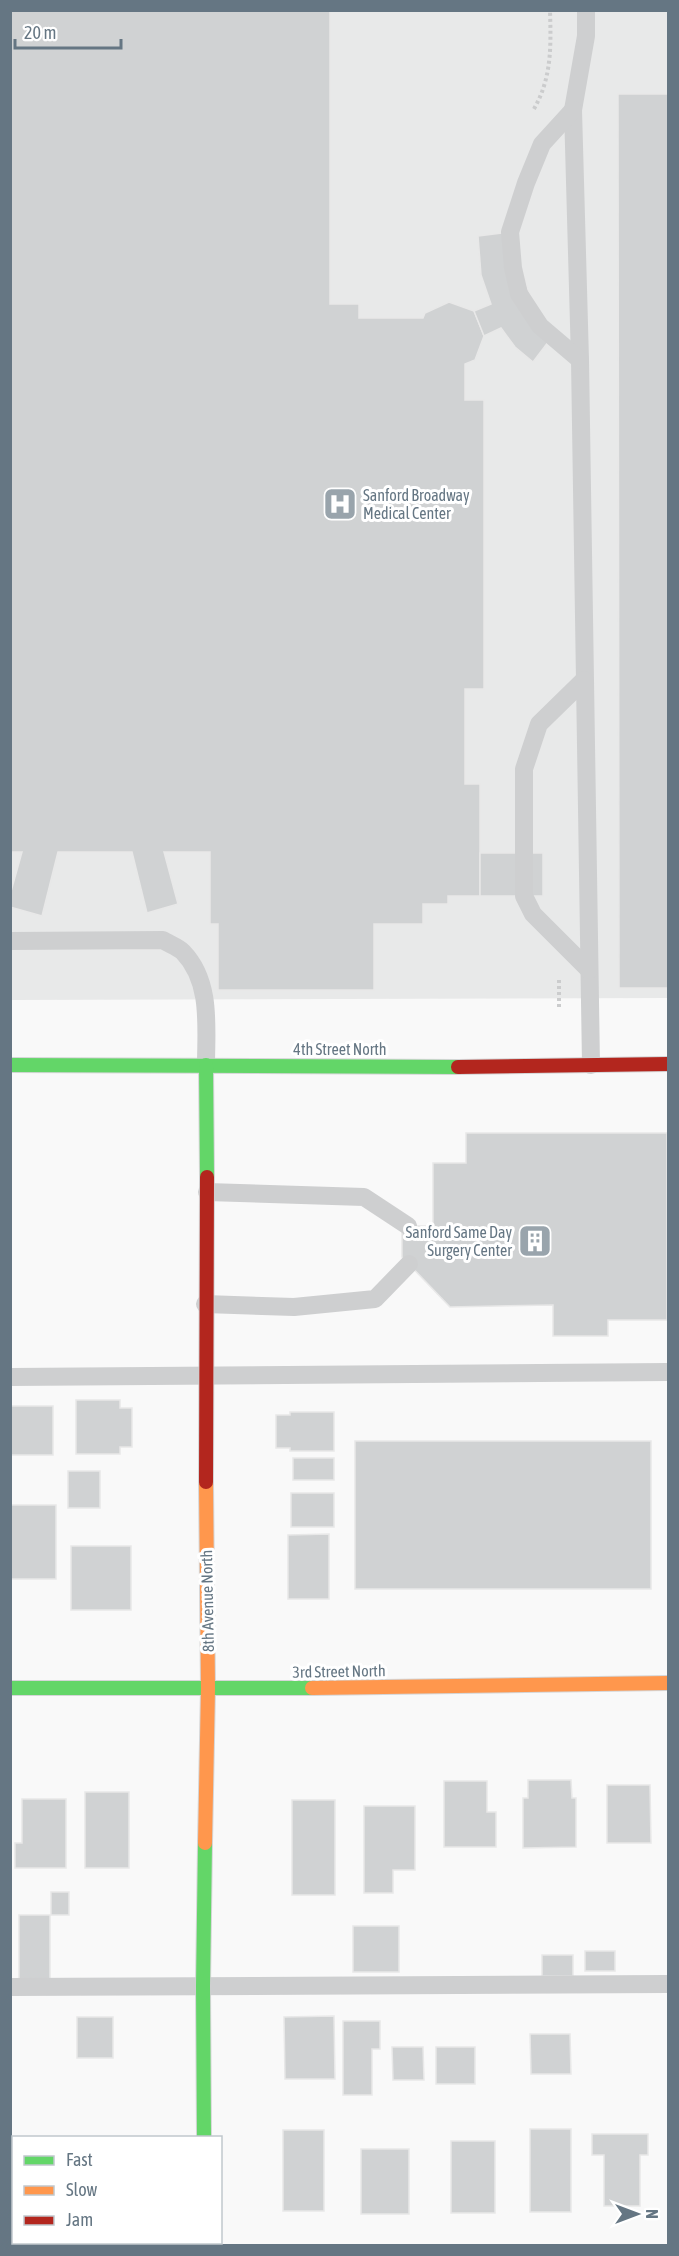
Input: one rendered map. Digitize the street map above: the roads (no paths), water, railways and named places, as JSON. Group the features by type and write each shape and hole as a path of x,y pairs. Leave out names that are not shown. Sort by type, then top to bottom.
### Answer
{"street":[{"name":"4th Street North","path":"10,1065 669,1064"},
{"name":"8th Avenue North","path":"204,2136 203,1986 208,1689 205,1375 206,1065"},
{"name":"3rd Street North","path":"10,1688 208,1689 669,1683"}],"lane":[{"path":"586,10 586,36 573,110 580,360 591,1065"},
{"path":"573,110 542,144 510,232 513,268 519,294 540,326 580,360"},
{"path":"584,680 539,724 524,769 524,896 533,914 589,970"},
{"path":"10,941 163,940 182,951 195,969 202,987 206,1013 206,1065"},
{"path":"207,1192 364,1197 408,1226"},
{"path":"206,1304 294,1307 375,1299 409,1264"},
{"path":"10,1377 669,1372"},
{"path":"10,1987 669,1984"}],"place":[{"name":"Sanford Broadway Medical Center","path":"340,504"},
{"name":"Sanford Same Day Surgery Center","path":"535,1241"}]}
